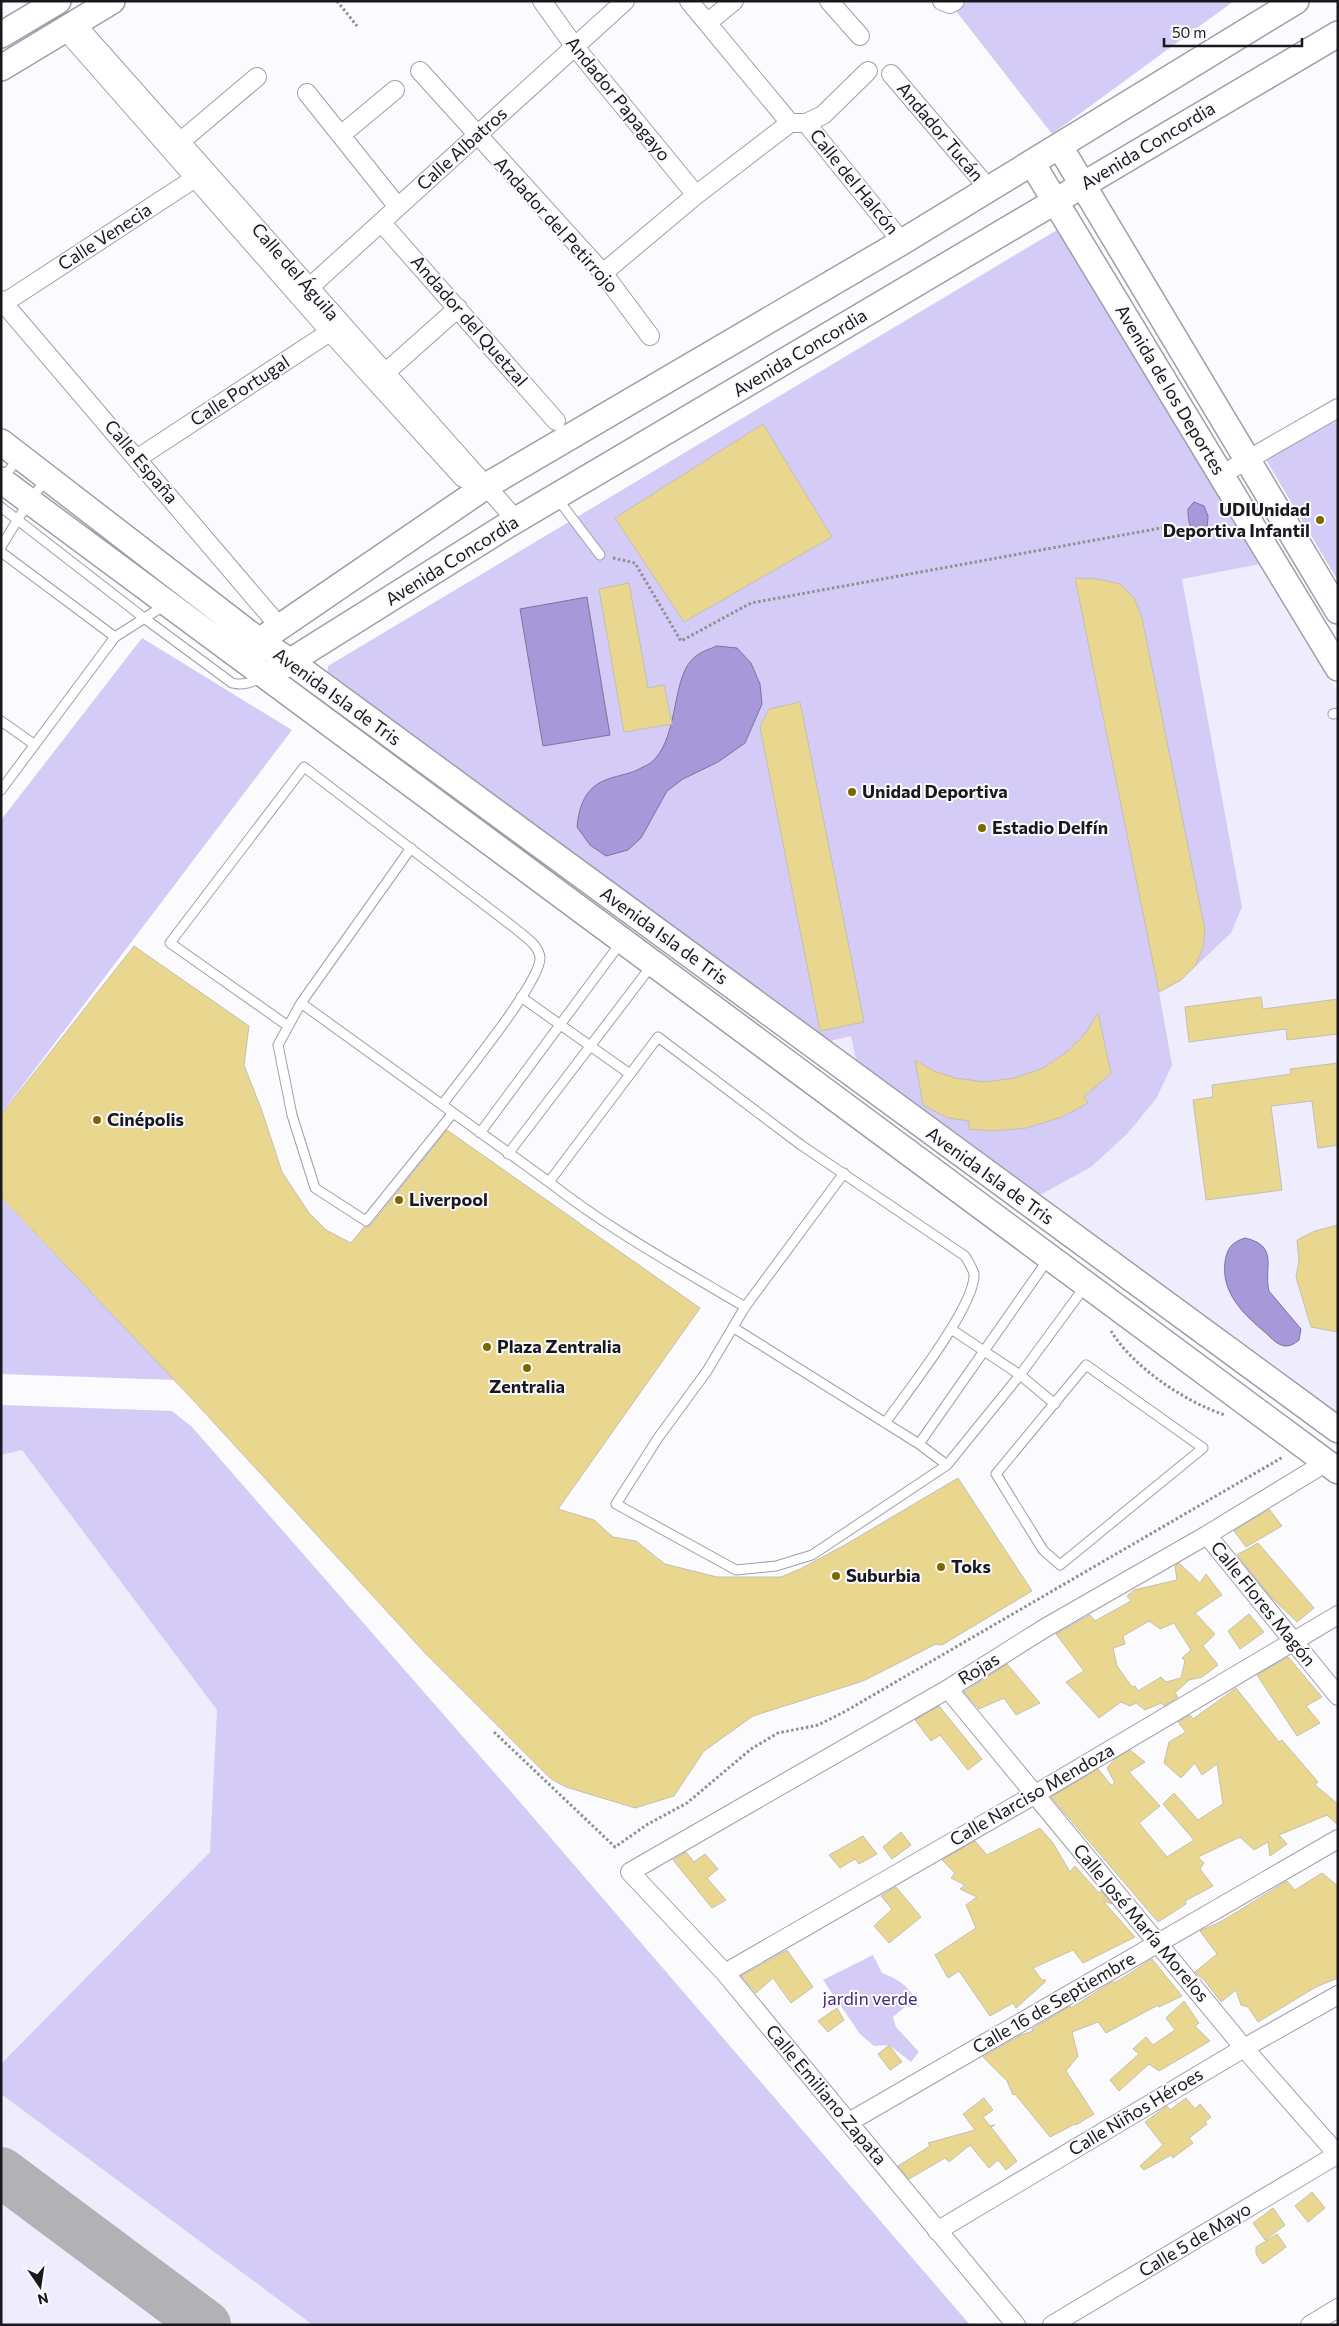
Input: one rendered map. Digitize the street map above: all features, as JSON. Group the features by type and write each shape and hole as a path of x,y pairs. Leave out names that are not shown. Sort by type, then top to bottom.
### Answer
{"street":[{"path":"1,19 52,1"},
{"path":"1,35 58,1"},
{"path":"1,68 112,1"},
{"name":"Andador Papagayo","path":"542,1 575,47 696,196"},
{"name":"Calle Albatros","path":"304,292 625,1"},
{"name":"Calle del Halcón","path":"689,1 902,242"},
{"path":"707,23 734,1"},
{"path":"828,1 860,36"},
{"path":"942,1 950,4 955,1"},
{"path":"238,656 481,490 902,242 1296,1"},
{"name":"Calle del Águila","path":"70,27 180,142 200,175"},
{"name":"Calle del Águila","path":"70,27 511,524"},
{"name":"Avenida Concordia","path":"264,676 291,662 511,524 1338,34"},
{"name":"Andador del Petirrojo","path":"420,71 602,274 650,336"},
{"path":"602,274 696,196 798,123 823,115 868,71"},
{"name":"Andador Tucán","path":"891,74 989,189"},
{"path":"180,142 257,77"},
{"path":"341,135 395,90"},
{"path":"307,93 398,207"},
{"name":"Avenida de los Deportes","path":"1060,147 1338,611"},
{"name":"Avenida de los Deportes","path":"1032,163 1338,668"},
{"name":"Calle Venecia","path":"3,301 200,175"},
{"name":"Andador del Quetzal","path":"381,222 556,421"},
{"name":"Calle España","path":"3,301 280,626"},
{"path":"385,373 458,308"},
{"name":"Calle del Águila","path":"336,328 385,373 481,490"},
{"name":"Calle Portugal","path":"138,458 336,328"},
{"path":"1221,475 1338,408"},
{"name":"Avenida Isla de Tris","path":"11,450 259,641 291,662 1335,1425"},
{"name":"Avenida Isla de Tris","path":"1,480 23,511 168,604 1049,1258 1087,1284 1296,1447 1334,1463"},
{"path":"1296,1447 1335,1425"},
{"name":"Rojas","path":"630,1872 948,1689 1045,1628 1334,1463"},
{"name":"Calle Flores Magón","path":"1207,1535 1338,1696"},
{"name":"Calle Narciso Mendoza","path":"725,1973 1034,1795 1338,1614"},
{"name":"Calle José María Morelos","path":"948,1689 1244,2048 1338,2155"},
{"name":"Calle 16 de Septiembre","path":"850,2122 1157,1942 1338,1839"},
{"name":"Calle Emiliano Zapata","path":"630,1872 725,1973 1016,2325"},
{"name":"Calle Niños Héroes","path":"937,2230 1244,2048 1338,1995"},
{"name":"Calle 5 de Mayo","path":"1052,2325 1338,2155"},
{"path":"1310,2325 1338,2308"}],"lane":[{"path":"1,480 11,450"},
{"path":"1,548 23,511 48,478"},
{"path":"557,498 600,555"},
{"path":"1,507 23,511 144,618 232,683 248,684 264,676"},
{"path":"1,552 115,637"},
{"path":"1,790 115,637 168,604"},
{"path":"1,721 35,745"},
{"path":"288,1026 170,944 304,767 535,945 540,957 538,970 521,998 442,1105"},
{"path":"411,848 300,1003 278,1045 292,1115 315,1188 366,1221 452,1113"},
{"path":"480,1133 622,940"},
{"path":"508,1154 654,964"},
{"path":"521,998 630,1074"},
{"path":"300,1003 549,1182 582,1208 619,1233 745,1307"},
{"path":"549,1182 658,1037 801,1144 966,1256 974,1274 968,1296 951,1329 885,1423"},
{"path":"844,1173 745,1307 707,1371 658,1438 616,1504 736,1570 776,1566 812,1555 947,1465 1020,1375 1087,1284"},
{"path":"919,1444 1049,1258"},
{"path":"734,1328 919,1444 947,1465"},
{"path":"951,1329 1020,1375 1056,1404"},
{"path":"1086,1365 1203,1448 1060,1565 1043,1550 996,1474 1056,1404 1086,1365"}],"path":[{"path":"337,1 357,26"},
{"path":"600,555 635,563 681,641 751,603 1172,526"},
{"path":"494,1732 615,1847 648,1824 687,1803 751,1749 778,1733 818,1724 844,1712 1296,1447"}],"shaded area":[{"name":"Unidad Deportiva","path":"1057,230 1338,693 1338,1409 1333,1412 327,678 328,666"},
{"path":"1194,502 1204,506 1208,516 1207,531 1202,535 1194,532 1189,522 1188,509"},
{"path":"587,597 610,735 543,746 520,609"},
{"path":"717,646 737,648 751,663 760,684 762,704 745,743 718,762 683,779 667,791 641,838 628,850 606,856 590,845 577,827 579,812 585,798 600,782 637,770 654,760 662,749 668,735 683,676 688,665 698,654"},
{"path":"1245,1238 1263,1246 1268,1259 1269,1291 1301,1329 1299,1340 1289,1346 1274,1341 1242,1311 1230,1293 1225,1273 1226,1257 1231,1246"},
{"path":"1,1405 172,1411 192,1427 513,1794 970,2325 1,2325"}],"green space":[{"path":"969,1 1234,1 1052,134 956,11"},
{"name":"Unidad Deportiva","path":"1057,230 1260,564 1182,579 1242,907 1231,933 1181,980 1159,992 1172,1065 1156,1099 1127,1134 1091,1167 1038,1196 857,1064 851,1036 826,1042 327,678 328,666"},
{"name":"UDIUnidad Deportiva Infantil","path":"1338,420 1338,581 1266,460"},
{"path":"142,638 292,730 1,1114 1,820"},
{"path":"1,1198 175,1380 1,1374"},
{"path":"1,1405 172,1411 192,1427 513,1794 970,2325 313,2325 1,2094 1,2064 210,1852 217,1710 22,1450 1,1455"},
{"name":"jardin verde","path":"873,1955 882,1973 905,1986 913,1995 919,2007 905,2007 893,2017 896,2027 919,2052 911,2062 889,2045 874,2046 860,2034 823,1980"}],"building":[{"path":"763,424 832,537 684,622 615,518"},
{"path":"1075,578 1098,579 1120,584 1134,598 1142,618 1205,930 1203,947 1196,965 1181,980 1159,992"},
{"path":"629,583 648,688 664,685 672,724 624,732 599,589"},
{"path":"800,702 864,1022 820,1031 760,727 769,709"},
{"path":"134,946 249,1026 244,1065 262,1111 282,1172 309,1213 326,1230 351,1243 364,1227 371,1225 447,1130 700,1308 558,1509 594,1520 613,1537 636,1541 665,1564 717,1577 781,1577 843,1546 958,1478 1032,1591 942,1645 936,1644 863,1681 753,1716 704,1751 674,1796 635,1808 566,1787 551,1779 426,1654 194,1401 1,1197 1,1115"},
{"path":"1261,997 1263,1009 1338,999 1338,1034 1287,1040 1286,1029 1189,1042 1185,1007"},
{"path":"1098,1013 1111,1073 1084,1097 1088,1103 1062,1117 1026,1128 993,1131 969,1129 969,1121 948,1118 923,1105 915,1060 934,1071 955,1078 985,1082 1015,1078 1043,1068 1067,1052 1085,1034"},
{"path":"1338,1063 1338,1145 1318,1148 1312,1101 1271,1106 1282,1190 1206,1200 1193,1100 1213,1097 1212,1085 1291,1074 1290,1069"},
{"path":"1338,1225 1338,1332 1311,1327 1296,1277 1299,1261 1297,1240 1315,1231"},
{"path":"1269,1509 1282,1526 1246,1547 1234,1531"},
{"path":"1258,1543 1314,1608 1297,1622 1271,1597 1237,1555"},
{"path":"1179,1563 1200,1583 1206,1574 1222,1595 1195,1613 1215,1634 1203,1646 1218,1665 1202,1677 1189,1680 1175,1693 1178,1697 1164,1706 1161,1703 1145,1710 1136,1703 1130,1706 1121,1702 1099,1718 1066,1682 1084,1671 1056,1634 1090,1615 1095,1621 1131,1601 1127,1596 1134,1590 1177,1580 1175,1566","holes":["1149,1621 1160,1629 1174,1623 1191,1650 1182,1658 1185,1661 1181,1678 1166,1682 1161,1677 1138,1691 1135,1686 1132,1687 1117,1666 1113,1648 1125,1644 1123,1636"]},
{"path":"1249,1614 1264,1632 1240,1649 1228,1631"},
{"path":"1288,1657 1322,1697 1306,1706 1320,1723 1297,1736 1257,1675"},
{"path":"1007,1664 1040,1703 1016,1715 1004,1698 979,1709 964,1692"},
{"path":"1236,1688 1279,1742 1282,1740 1318,1782 1315,1785 1338,1804 1338,1825 1327,1815 1279,1835 1287,1844 1270,1856 1268,1842 1254,1850 1240,1837 1198,1857 1204,1863 1200,1869 1213,1886 1185,1901 1186,1904 1158,1922 1051,1797 1098,1769 1111,1785 1115,1783 1107,1768 1115,1759 1130,1750 1145,1762 1129,1772 1160,1806 1139,1823 1167,1857 1194,1840 1163,1804 1174,1793 1198,1820 1223,1804 1217,1764 1202,1775 1195,1763 1181,1778 1164,1763 1169,1742 1186,1732 1178,1722 1190,1715 1193,1719"},
{"path":"939,1706 982,1759 968,1770 940,1735 931,1741 915,1720"},
{"path":"1040,1828 1053,1843 1070,1872 1075,1866 1099,1893 1101,1891 1112,1904 1103,1901 1135,1937 1083,1963 1073,1950 1033,1968 1042,1980 1046,1980 1044,1983 1016,2008 1013,2003 990,2016 959,1971 948,1978 935,1955 976,1928 966,1905 977,1897 960,1889 965,1885 951,1878 955,1873 942,1860 975,1841 987,1855"},
{"path":"901,1832 911,1845 892,1859 883,1847"},
{"path":"863,1836 877,1854 859,1864 855,1859 840,1868 829,1855"},
{"path":"686,1852 694,1862 705,1854 718,1869 707,1878 726,1900 712,1908 673,1860"},
{"path":"1322,1873 1338,1886 1338,1978 1316,1987 1258,2022 1248,2007 1241,2005 1236,1990 1221,2002 1206,1982 1195,1972 1217,1954 1200,1931 1222,1921 1287,1881 1295,1890"},
{"path":"896,1887 921,1917 889,1943 874,1926 892,1909 881,1896"},
{"path":"787,1950 813,1987 791,2003 773,1978 756,1993 741,1976"},
{"path":"1152,1959 1182,1996 1159,2007 1158,2005 1106,2033 1098,2022 1072,2032 1078,2056 1066,2071 1094,2114 1050,2137 1015,2094 1013,2095 1007,2081 983,2057 1021,2035 1033,2031 1032,2029 1070,2006 1071,2008"},
{"path":"1184,2001 1199,2023 1195,2026 1210,2041 1159,2071 1149,2064 1119,2091 1110,2080 1139,2054 1133,2049 1146,2037 1153,2045 1175,2030 1166,2018"},
{"path":"837,2008 844,2020 828,2032 818,2021"},
{"path":"889,2045 902,2062 890,2070 878,2054"},
{"path":"984,2098 993,2110 983,2117 990,2126 995,2125 991,2127 1017,2161 1006,2170 998,2160 989,2168 970,2145 949,2162 945,2158 909,2179 898,2166 930,2146 928,2143 975,2130 963,2114"},
{"path":"1186,2098 1195,2109 1200,2104 1211,2117 1205,2122 1207,2124 1189,2138 1193,2143 1173,2158 1171,2155 1144,2170 1140,2166 1163,2145 1145,2122 1167,2106 1170,2110"},
{"path":"1312,2192 1325,2208 1308,2222 1295,2206"},
{"path":"1273,2208 1285,2225 1265,2240 1253,2223"},
{"path":"1277,2234 1286,2247 1263,2264 1256,2254 1256,2247"}],"taxiway":[{"path":"1,2172 206,2325"}],"place":[{"name":"UDIUnidad Deportiva Infantil","path":"1320,520"},
{"name":"Unidad Deportiva","path":"852,792"},
{"name":"Estadio Delfín","path":"982,828"},
{"name":"Cinépolis","path":"97,1120"},
{"name":"Liverpool","path":"399,1200"},
{"name":"Plaza Zentralia","path":"487,1347"},
{"name":"Zentralia","path":"527,1368"},
{"name":"Toks","path":"941,1567"},
{"name":"Suburbia","path":"836,1576"}]}
